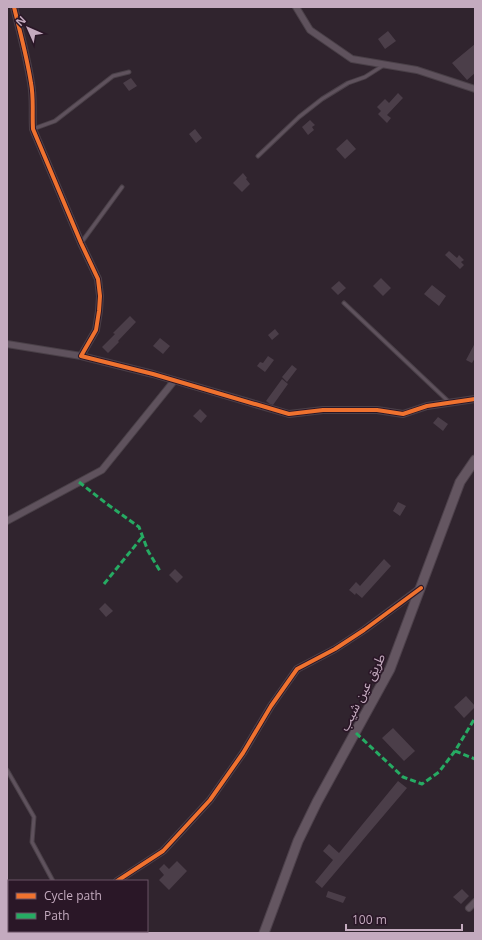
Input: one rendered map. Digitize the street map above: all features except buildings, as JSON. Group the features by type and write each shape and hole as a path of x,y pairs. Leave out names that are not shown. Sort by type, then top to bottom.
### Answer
{"main road":[{"name":"طريق عين شيب","path":"264,933 298,841 317,802 390,669 460,482 475,460"}],"street":[{"path":"14,7 32,83 34,106 32,117 33,129 81,243 98,279 100,296 96,330 81,356"},
{"path":"296,7 310,30 352,59 418,70 474,87"},
{"path":"7,344 81,356 289,414 331,410 377,410 403,414 427,406 475,399"},
{"path":"7,521 102,470 174,381"},
{"path":"119,880 163,851 210,800 243,753 271,706 297,669 335,649 364,630 421,588"},
{"path":"469,908 475,902"}],"lane":[{"path":"258,156 299,117 322,99 348,82 365,77 385,64"},
{"path":"33,129 55,121 113,76 129,72"},
{"path":"81,243 122,187"},
{"path":"344,303 450,403"},
{"path":"7,770 34,817 32,842 53,880"}],"marked path":[{"path":"79,482 139,527 148,551 160,571"},
{"path":"104,584 143,536"},
{"path":"356,733 403,777 422,784 439,772 455,751 475,718"},
{"path":"455,751 475,759"}],"cycle path":[{"path":"14,7 32,89 33,129 81,243 98,279 100,296 96,330 81,356 153,374 289,414 323,410 377,410 403,414 427,406 475,399"},
{"path":"119,880 163,851 210,800 243,753 271,706 297,669 335,649 364,630 421,588"}]}
